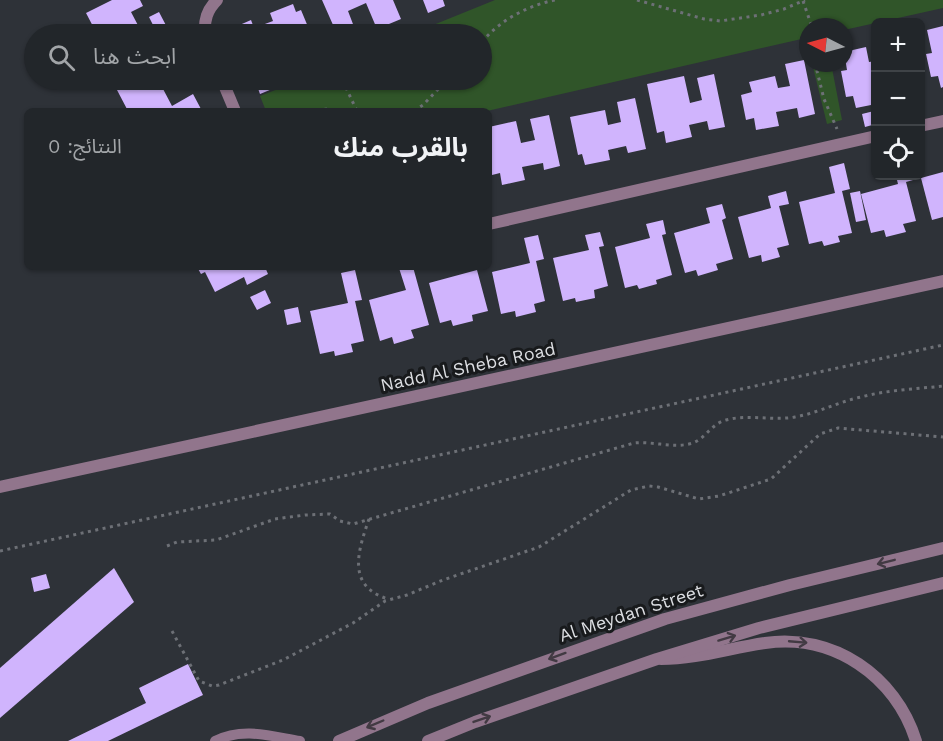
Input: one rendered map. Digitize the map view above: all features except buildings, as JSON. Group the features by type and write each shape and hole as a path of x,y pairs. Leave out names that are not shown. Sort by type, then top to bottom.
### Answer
{"street":[{"path":"205,24 210,7 217,0"},
{"path":"226,90 234,108"},
{"path":"925,125 943,121"},
{"path":"492,223 871,137"},
{"name":"Nadd Al Sheba Road","path":"0,487 943,281"},
{"name":"Al Meydan Street","path":"339,741 428,702 666,619 789,585 943,548"},
{"path":"428,741 475,722 657,659 759,628 943,583"},
{"path":"657,659 691,658 781,641 829,648 858,663 883,683 903,709 916,741"}],"lane":[{"path":"215,741 234,733 246,732 300,741"}],"path":[{"path":"492,32 517,14 555,0"},
{"path":"637,0 704,19 720,21 761,15 804,1 809,18"},
{"path":"817,72 824,99 834,118 842,144"},
{"path":"347,90 356,108"},
{"path":"418,108 437,90"},
{"path":"0,551 943,345"},
{"path":"166,546 177,542 216,540 257,525 285,518 330,514 349,524 634,443 687,445 696,442 714,425 730,418 794,417 822,411 864,396 943,386"},
{"path":"172,631 199,681 212,686 219,685 283,660 353,623 389,600 539,547 631,490 649,486 658,487 692,498 705,499 764,482 778,474 810,443 828,430 848,428 943,437"},
{"path":"369,519 361,544 358,567 365,584 372,591 389,600"}],"green space":[{"path":"495,0 943,0 943,8 898,18 871,18 871,24 853,28 853,18 799,18 799,40 492,110 492,108 265,108 260,96 275,90 492,90 492,24 436,24"},
{"path":"814,72 833,72 842,120 827,124"}]}
